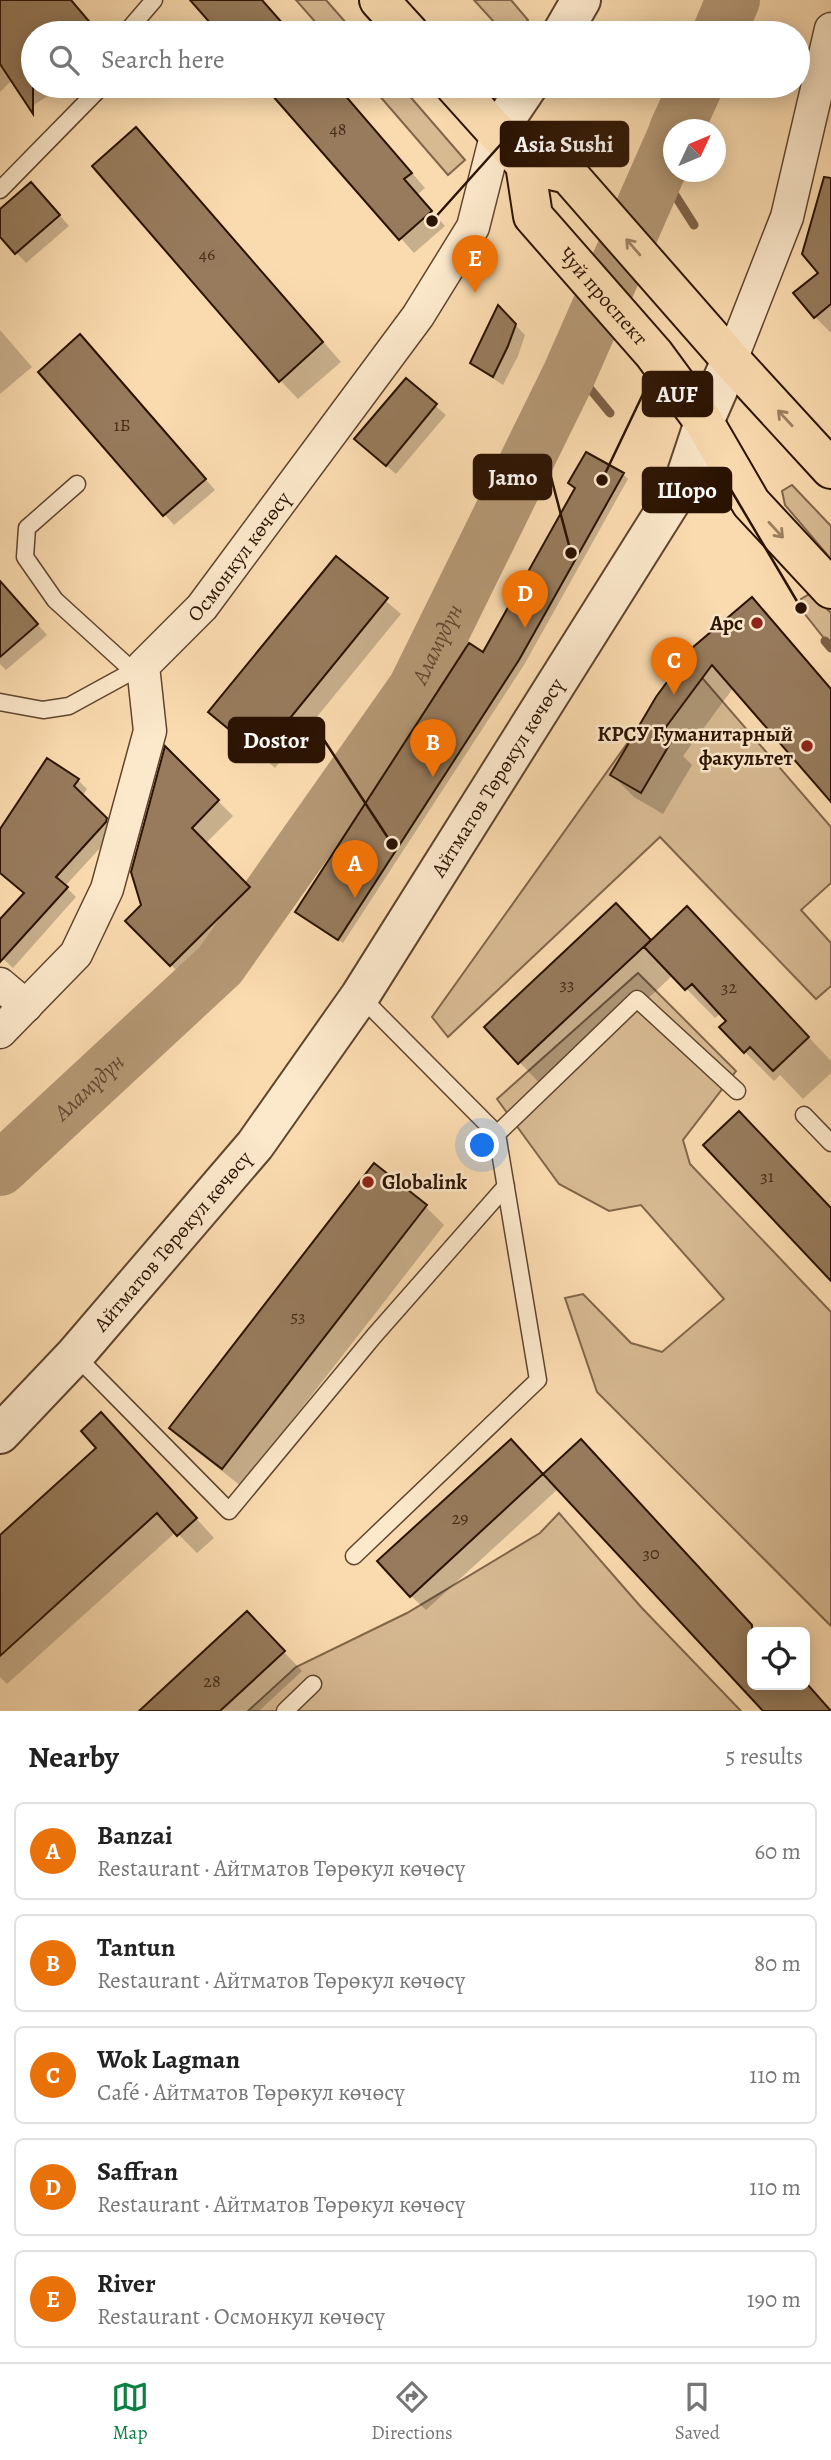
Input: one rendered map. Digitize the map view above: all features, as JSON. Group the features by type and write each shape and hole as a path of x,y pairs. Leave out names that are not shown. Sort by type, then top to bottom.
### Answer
{"main road":[{"path":"379,0 398,21"},
{"path":"466,98 525,164 568,174 731,360 831,469"},
{"name":"Чуй проспект","path":"525,164 533,216 653,354 704,422 751,503 831,589"}],"street":[{"path":"569,21 581,0"},
{"name":"Айтматов Төрөкул көчөсү","path":"0,1434 75,1355 255,1144 360,996 685,479 704,422 787,217 831,33"},
{"name":"Осмонкул көчөсү","path":"138,669 202,607 418,316 473,228 497,132 520,98"},
{"path":"0,1032 76,954 107,889 150,731 138,669"},
{"path":"0,984 26,1006"}],"lane":[{"path":"136,21 153,0"},
{"path":"0,190 90,98"},
{"path":"0,702 43,710 69,706 138,669 55,600 25,557 27,527 77,484"},
{"path":"354,1556 538,1380 497,1134 360,996"},
{"path":"497,1134 637,999 737,1091"},
{"path":"804,1115 831,1143"},
{"path":"75,1355 229,1511 374,1336 506,1186"},
{"path":"285,1711 313,1684"}],"shaded area":[{"path":"296,0 326,0 344,21 314,21"},
{"path":"474,0 511,0 528,20 527,21 493,21"},
{"path":"381,98 411,98 465,160 448,175"},
{"path":"792,485 831,526 831,559 785,505 782,491"},
{"path":"811,593 831,613 831,647 804,613 801,599"},
{"path":"685,658 831,827 831,883 801,910 831,943 831,986 816,999 660,837 448,1037 432,1017"},
{"path":"638,973 736,1071 683,1140 690,1164 831,1312 831,1626 597,1392 565,1298 583,1294 631,1343 662,1352 724,1299 641,1205 609,1211 559,1184 497,1099"},
{"path":"559,1513 641,1607 741,1711 248,1711 296,1667 407,1613 540,1533"}],"building":[{"path":"0,0 71,0 89,21 21,21 21,96 0,64"},
{"path":"190,0 262,0 280,21 208,21"},
{"path":"22,98 33,98 33,114"},
{"path":"275,98 347,98 412,173 404,179 432,211 399,240"},
{"path":"136,127 323,342 279,382 92,166"},
{"path":"824,177 831,178 831,304 814,318 793,293 818,273 802,254"},
{"path":"31,182 60,215 15,254 0,237 0,209"},
{"path":"498,305 516,324 493,377 470,363"},
{"path":"80,334 206,479 163,516 38,372"},
{"path":"406,378 437,404 386,466 354,439"},
{"path":"586,452 624,473 519,660 338,940 295,912 469,643 483,652 575,488 568,483"},
{"path":"336,556 388,598 260,755 208,712"},
{"path":"0,581 38,624 0,657"},
{"name":"КРСУ Гуманитарный факультет","path":"752,597 831,689 831,802 712,665 660,735 671,742 641,793 610,775 656,697 692,648"},
{"path":"165,746 219,800 192,828 250,887 170,966 125,921 141,905 131,872"},
{"path":"47,758 79,779 74,786 107,818 56,877 68,887 0,962 0,919 24,893 0,873 0,829"},
{"path":"616,903 651,940 518,1064 484,1027"},
{"path":"687,906 809,1037 773,1071 750,1047 744,1053 719,1027 726,1021 692,984 685,990 644,947"},
{"path":"739,1111 831,1208 831,1281 703,1145"},
{"path":"374,1163 427,1205 222,1469 169,1428"},
{"path":"101,1412 197,1518 177,1536 157,1513 0,1656 0,1535 96,1448 81,1431"},
{"path":"511,1439 543,1474 410,1597 377,1561"},
{"path":"581,1439 752,1625 747,1627 747,1690 810,1690 810,1687 831,1711 763,1711 543,1474"},
{"path":"247,1611 285,1651 220,1711 139,1711"}],"waterway":[{"name":"Аламүдүн","path":"724,21 733,0"},
{"name":"Аламүдүн","path":"681,119 691,98"},
{"name":"Аламүдүн","path":"0,1169 220,965 415,688 568,377 663,161"},
{"path":"659,170 694,225"},
{"path":"572,367 610,413"},
{"path":"825,641 831,648"}],"place":[{"name":"Asia Sushi","path":"432,221"},
{"name":"River","path":"475,293"},
{"name":"AUF","path":"602,480"},
{"name":"Jamo","path":"571,553"},
{"name":"Шоро","path":"801,608"},
{"name":"Арс","path":"757,623"},
{"name":"Saffran","path":"525,628"},
{"name":"Wok Lagman","path":"674,695"},
{"name":"КРСУ Гуманитарный факультет","path":"807,746"},
{"name":"Tantun","path":"433,777"},
{"name":"Dostor","path":"392,844"},
{"name":"Banzai","path":"355,898"},
{"name":"Globalink","path":"368,1182"}]}
